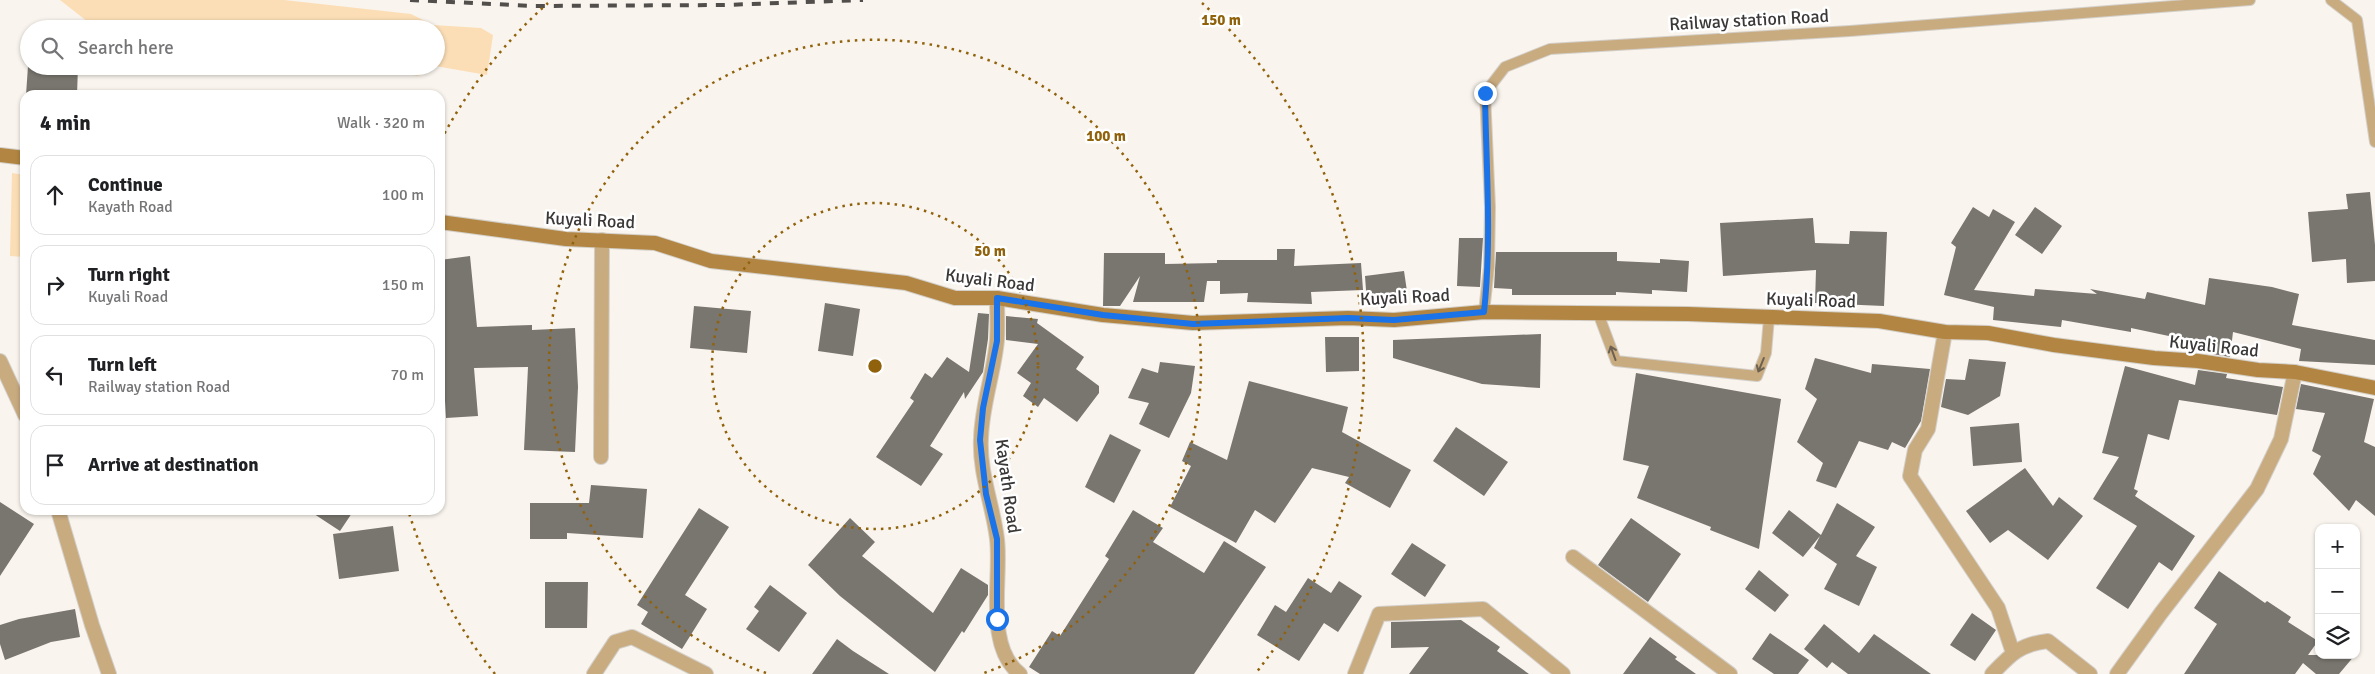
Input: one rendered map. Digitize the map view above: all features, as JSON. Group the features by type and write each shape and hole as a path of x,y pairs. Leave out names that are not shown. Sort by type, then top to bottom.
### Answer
{"main road":[{"path":"0,155 20,157"},
{"name":"Kuyali Road","path":"445,223 524,235 655,243 711,261 906,283 955,298 997,298 1103,315 1193,324 1348,318 1394,320 1484,312 1688,314 1879,321 1945,332 1988,333 2054,345 2154,358 2198,361 2258,370 2295,372 2375,388"}],"street":[{"path":"601,457 602,240"},
{"name":"Kayath Road","path":"997,298 997,341 983,408 980,440 986,494 997,539 998,626 1005,655 1020,674"},
{"path":"1945,332 1928,429 1915,450 1910,476 1998,608 2013,653"},
{"path":"0,361 20,404"},
{"path":"2117,674 2257,489 2281,439 2295,372"},
{"path":"59,515 92,624 110,674"},
{"path":"1573,557 1730,674"},
{"path":"1355,674 1379,614 1483,609 1563,674"},
{"path":"594,674 615,642 632,637 706,674"},
{"path":"1992,674 2013,653 2031,643 2048,641 2090,674"}],"lane":[{"name":"Railway station Road","path":"1484,312 1489,268 1490,207 1485,93 1505,67 1550,49 1850,32 2250,0"},
{"path":"2331,0 2357,20 2375,142"},
{"path":"1598,313 1616,361 1757,376 1766,353 1769,318"}],"shaded area":[{"path":"60,0 284,0 411,14 423,20 86,20"},
{"path":"445,26 481,28 493,35 487,75 445,68"},
{"path":"12,173 20,174 20,257 10,256"}],"building":[{"path":"27,75 78,75 77,90 26,90"},
{"path":"2370,192 2375,245 2375,281 2347,283 2346,259 2312,262 2308,212 2348,209 2346,194"},
{"path":"1973,207 1989,217 1993,209 2015,222 1974,290 2034,296 2035,289 2097,294 2090,289 2145,299 2147,292 2205,305 2209,278 2272,287 2299,294 2292,325 2375,340 2375,365 2299,361 2301,349 2233,332 2230,357 2200,352 2202,343 2131,328 2131,332 2062,320 2061,327 1993,320 1994,307 1944,295 1956,247 1951,243"},
{"path":"2035,207 2062,226 2042,254 2015,235"},
{"path":"1813,218 1815,243 1849,244 1850,231 1887,232 1884,306 1815,303 1816,270 1723,276 1720,223"},
{"path":"1459,238 1483,238 1480,287 1457,286"},
{"path":"1277,249 1295,249 1294,266 1361,263 1363,290 1311,292 1312,304 1247,302 1248,293 1220,294 1220,281 1207,281 1204,302 1133,302 1140,276 1120,306 1103,306 1104,253 1165,253 1165,264 1217,263 1217,260 1277,260"},
{"path":"1496,252 1617,252 1617,261 1660,263 1660,259 1689,261 1687,292 1652,290 1652,294 1616,292 1616,295 1512,295 1512,289 1494,288"},
{"path":"470,256 477,327 532,325 532,330 575,328 578,387 575,452 524,450 528,367 474,368 478,416 446,418 445,259"},
{"path":"1404,271 1408,298 1367,304 1365,276"},
{"path":"825,303 860,309 853,356 818,351"},
{"path":"694,306 751,311 747,353 690,348"},
{"path":"978,313 989,314 988,339 983,372 965,399 964,392 930,446 943,454 921,486 876,457 914,401 910,398 925,373 932,378 947,357 969,372"},
{"path":"1006,316 1038,319 1037,323 1084,357 1076,369 1099,386 1099,393 1077,422 1044,398 1038,407 1023,396 1031,383 1017,373 1038,344 1006,340"},
{"path":"1541,334 1540,388 1482,384 1393,358 1393,340"},
{"path":"1325,337 1359,337 1359,371 1326,372"},
{"path":"1815,358 1871,373 1872,364 1930,369 1921,421 1905,448 1892,442 1888,450 1859,441 1836,488 1816,481 1823,463 1797,442 1817,399 1805,389"},
{"path":"1969,359 2006,362 2000,396 1968,415 1941,407 1946,379 1965,380"},
{"path":"1160,362 1195,366 1191,393 1169,438 1139,424 1149,403 1128,398 1142,368 1158,373"},
{"path":"2125,366 2195,385 2198,370 2227,374 2226,378 2283,387 2277,415 2179,400 2169,440 2148,434 2134,489 2138,491 2135,496 2195,536 2172,571 2159,562 2128,609 2096,588 2137,526 2093,499 2119,457 2102,453"},
{"path":"1636,373 1781,399 1759,549 1710,530 1711,527 1637,498 1649,466 1623,460"},
{"path":"1249,381 1348,407 1342,432 1411,470 1390,508 1345,483 1349,477 1312,468 1275,523 1255,510 1236,543 1170,507 1191,466 1182,461 1190,442 1227,460"},
{"path":"2301,384 2374,399 2364,442 2375,447 2375,516 2356,500 2349,511 2313,474 2321,456 2312,451 2325,413 2296,409"},
{"path":"2019,423 2022,462 1973,466 1970,427"},
{"path":"1456,427 1508,462 1484,496 1433,461"},
{"path":"1110,434 1141,450 1114,503 1085,487"},
{"path":"2025,468 2053,506 2059,497 2083,516 2048,560 2008,530 1990,543 1966,511"},
{"path":"591,485 647,489 643,538 567,533 567,539 530,539 530,503 589,503"},
{"path":"0,502 34,524 0,576"},
{"path":"1837,503 1875,527 1856,556 1877,567 1859,606 1824,589 1837,564 1814,548 1820,536 1803,557 1772,533 1789,510 1821,535"},
{"path":"699,508 729,527 685,595 707,609 682,649 641,624 648,612 637,605"},
{"path":"1133,510 1163,528 1153,542 1204,573 1224,541 1266,567 1194,674 1040,674 1029,667 1052,631 1060,636 1109,559 1105,556"},
{"path":"316,515 351,515 340,531"},
{"path":"850,518 875,542 862,556 933,613 961,568 988,585 988,595 964,633 962,631 935,672 840,596 808,565"},
{"path":"1631,518 1681,554 1648,602 1598,565"},
{"path":"393,526 399,571 339,579 333,534"},
{"path":"1412,543 1446,565 1425,597 1391,574"},
{"path":"1759,570 1789,595 1775,612 1745,589"},
{"path":"2219,571 2265,603 2267,601 2291,617 2288,622 2315,639 2315,645 2308,655 2315,655 2315,659 2352,659 2339,674 2316,674 2303,663 2295,674 2184,674 2217,624 2194,608"},
{"path":"1308,578 1331,593 1339,581 1362,596 1338,632 1324,623 1299,661 1257,635 1275,605 1286,612"},
{"path":"545,582 588,582 587,628 545,628"},
{"path":"770,585 807,613 779,652 746,629 759,611 754,607"},
{"path":"75,609 80,637 51,642 5,660 0,644 0,625 19,619"},
{"path":"1972,613 1996,630 1975,661 1950,645"},
{"path":"1461,620 1500,647 1497,651 1529,674 1409,674 1429,647 1391,648 1391,622"},
{"path":"1824,624 1859,653 1874,634 1931,674 1848,674 1832,662 1827,668 1804,649"},
{"path":"1770,633 1809,660 1798,674 1774,674 1752,659"},
{"path":"1650,637 1677,657 1675,659 1696,674 1623,674"},
{"path":"837,639 853,651 889,674 812,674"}],"railway":[{"path":"410,0 534,6 724,5 863,0"}],"route":[{"path":"997,619 997,539 986,494 980,440 983,408 997,341 997,298 1103,315 1193,324 1348,318 1394,320 1484,312 1489,268 1490,207 1485,93"}]}
